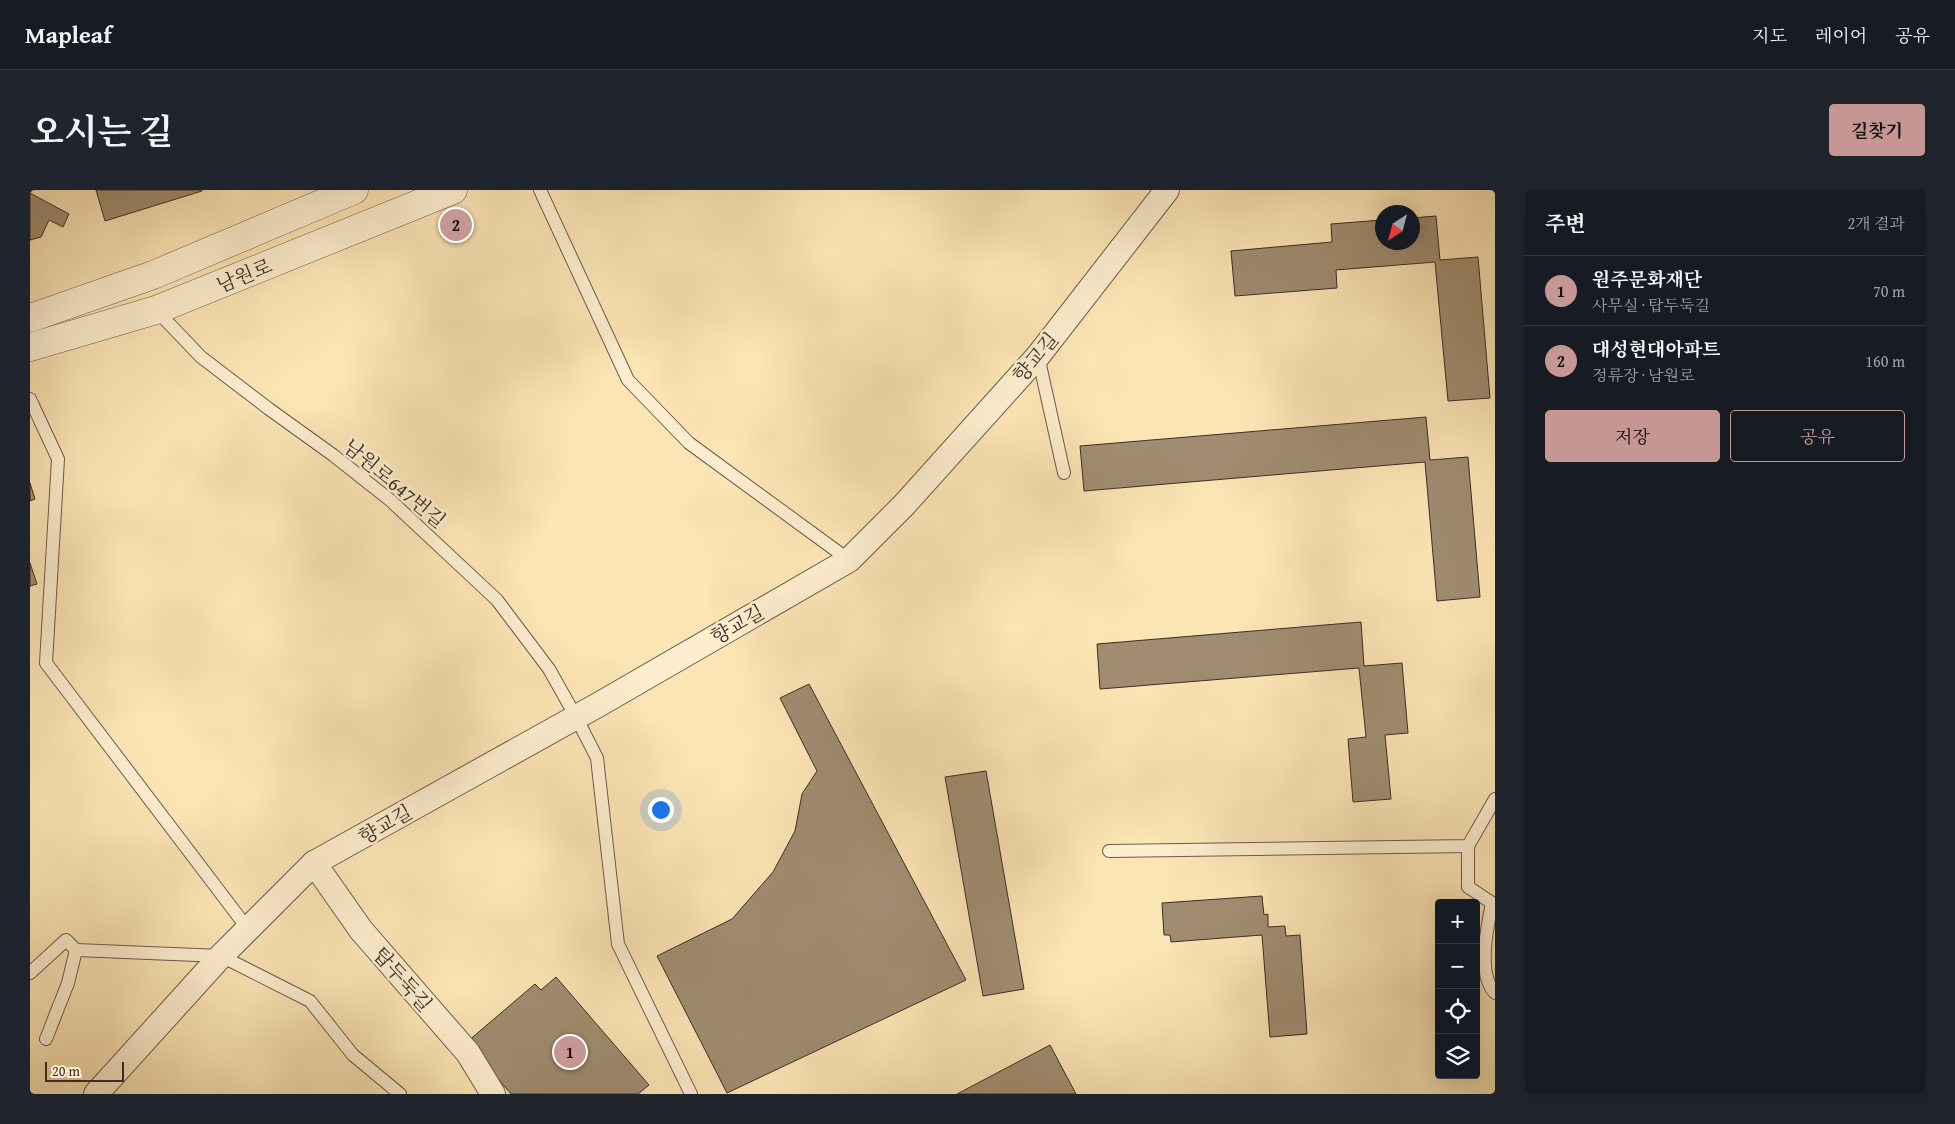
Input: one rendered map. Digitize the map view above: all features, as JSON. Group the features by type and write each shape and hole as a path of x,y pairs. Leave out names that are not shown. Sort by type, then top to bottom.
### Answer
{"street":[{"name":"남원로","path":"30,318 153,276 351,190"},
{"name":"남원로","path":"30,347 156,310 453,190"},
{"name":"향교길","path":"96,1094 221,956 314,863 849,560 904,506 1038,356 1167,190"},
{"name":"탑두둑길","path":"314,863 361,930 468,1053 494,1094"}],"lane":[{"path":"540,190 628,380 689,443 849,560"},
{"name":"남원로647번길","path":"156,310 201,357 269,409 334,455 390,500 497,600 549,668 576,716 596,758 618,944 691,1094"},
{"path":"1038,356 1064,473"},
{"path":"30,400 58,459 46,663 248,929"},
{"path":"1495,799 1468,846 1468,887 1492,903 1490,931 1484,941 1488,985 1495,993"},
{"path":"1109,851 1468,846"},
{"path":"30,973 66,940 76,950 221,956 310,1001 354,1055 400,1094"},
{"path":"46,1039 68,983 76,950"}],"building":[{"path":"96,190 202,190 202,191 105,221"},
{"path":"30,193 69,214 63,227 49,220 41,237 30,240"},
{"path":"1436,216 1440,260 1478,257 1490,398 1448,401 1435,262 1336,270 1337,288 1235,296 1231,251 1332,242 1331,224 1375,221 1375,250 1420,250 1420,217"},
{"path":"1426,417 1430,460 1468,457 1480,597 1437,601 1425,462 1084,491 1080,446"},
{"path":"30,483 35,499 30,501"},
{"path":"30,563 37,584 30,586"},
{"path":"1361,622 1364,666 1402,663 1408,733 1385,735 1391,799 1353,802 1348,739 1366,737 1359,668 1100,689 1097,644"},
{"path":"809,684 966,980 727,1093 657,956 732,919 773,872 795,831 802,794 817,771 780,698"},
{"path":"986,771 1024,989 983,996 945,777"},
{"path":"1262,896 1264,915 1268,914 1268,927 1285,926 1286,936 1300,935 1307,1034 1270,1037 1262,935 1171,942 1170,935 1164,935 1162,903"},
{"path":"556,977 649,1085 638,1094 511,1094 467,1042 535,984 541,990"},
{"path":"1050,1045 1076,1094 957,1094"}],"place":[{"name":"대성현대아파트","path":"456,225"},
{"name":"원주문화재단","path":"570,1052"}]}
